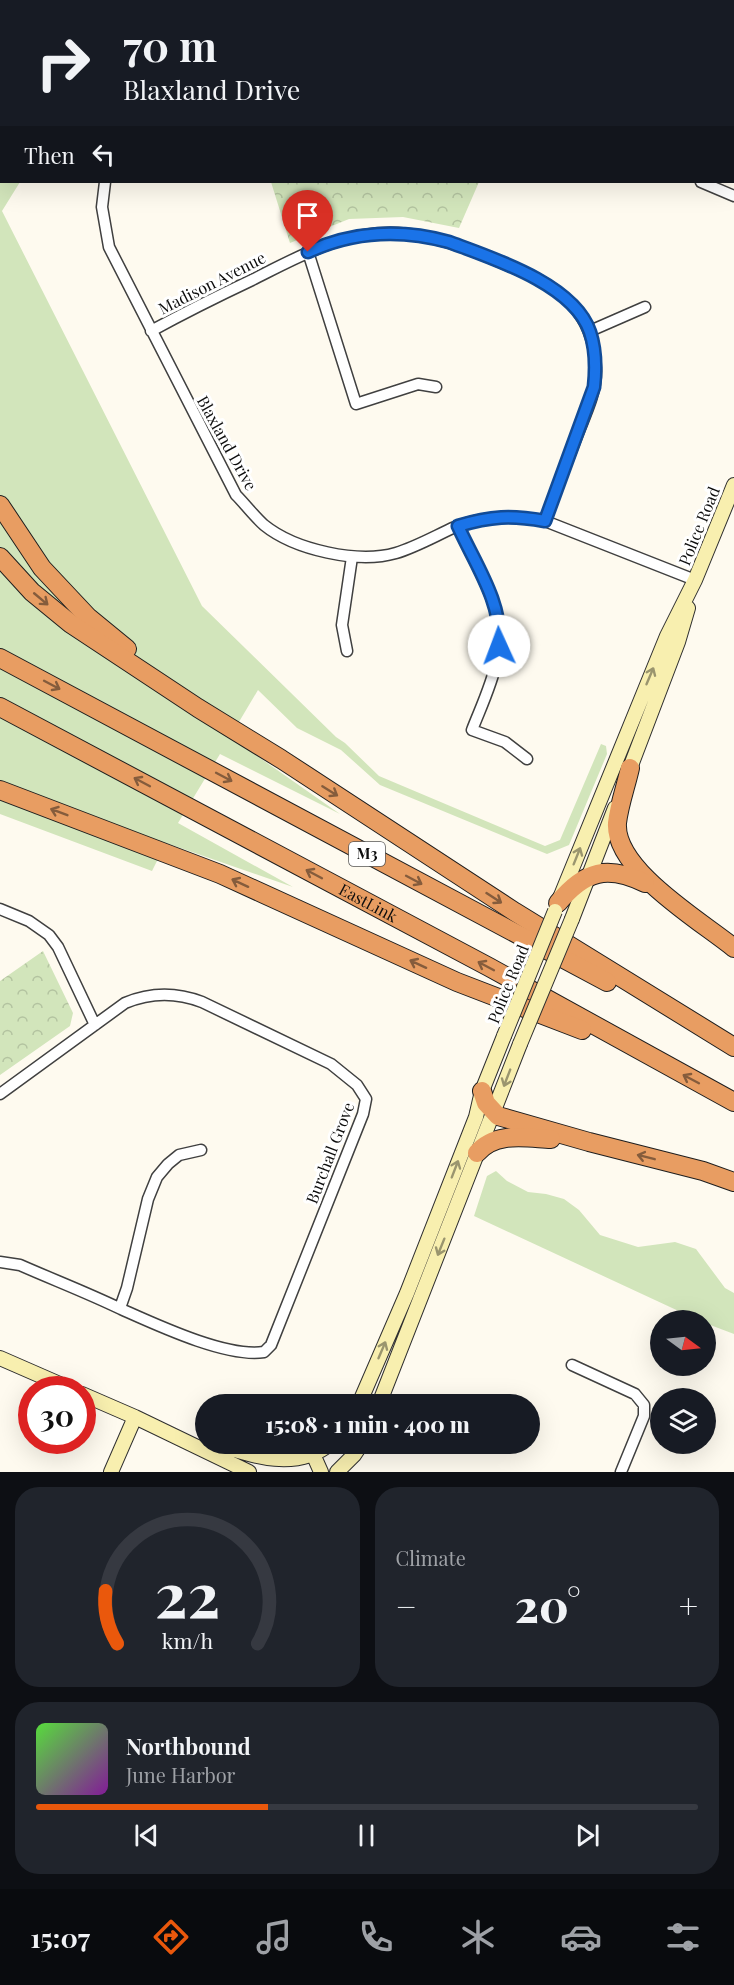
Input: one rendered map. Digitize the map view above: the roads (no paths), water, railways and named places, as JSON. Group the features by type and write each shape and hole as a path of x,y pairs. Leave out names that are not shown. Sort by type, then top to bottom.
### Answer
{"highway":[{"path":"0,506 42,568 88,617 198,708"},
{"path":"0,557 32,592 71,624 515,912 734,1048"},
{"name":"M3","path":"0,658 734,1048"},
{"name":"EastLink","path":"0,707 489,967 734,1102"},
{"path":"630,768 617,824 621,846 632,864 658,890 734,948"},
{"path":"0,789 220,874 457,982 648,1055"},
{"path":"557,907 570,888 603,872 626,874 658,890"},
{"path":"483,1091 486,1103 498,1116 703,1171 734,1182"},
{"path":"477,1153 489,1143 508,1137 589,1142"}],"main road":[{"name":"Police Road","path":"363,1394 407,1293 476,1117 483,1091 504,1036 667,636 695,580 734,485"},
{"name":"Police Road","path":"383,1394 630,768 678,642 695,580"},
{"path":"0,1358 41,1376"},
{"path":"96,1400 249,1472"},
{"path":"135,1417 195,1436"},
{"path":"111,1472 135,1417"},
{"path":"247,1454 272,1460 311,1454"},
{"path":"315,1454 321,1472"},
{"path":"337,1472 355,1454"}],"street":[{"name":"Blaxland Drive","path":"105,183 102,207 109,247 236,495 274,531 317,551 352,557 393,554 482,518 522,517 545,521 695,580"},
{"path":"703,183 734,196"},
{"name":"Madison Avenue","path":"151,331 325,244 373,234 397,233 436,238 521,271 554,289 570,303 583,318 590,331 594,351 596,372 594,387 545,521"},
{"path":"308,252 356,404 418,384 436,387"},
{"path":"590,331 645,307"},
{"path":"458,526 494,602 500,633 495,668 472,730 505,742 527,759"},
{"path":"347,651 342,626 352,557"},
{"path":"0,909 28,921 50,935 95,1025"},
{"name":"Burchall Grove","path":"0,1094 125,1003 139,997 158,994 186,996 331,1064 357,1085 366,1099 363,1114 270,1345 264,1352 255,1354 224,1350 20,1265 0,1262"},
{"path":"120,1308 127,1288 148,1199 157,1178 179,1155 201,1150"},
{"path":"572,1365 635,1394 645,1404 645,1416 621,1472"}]}
